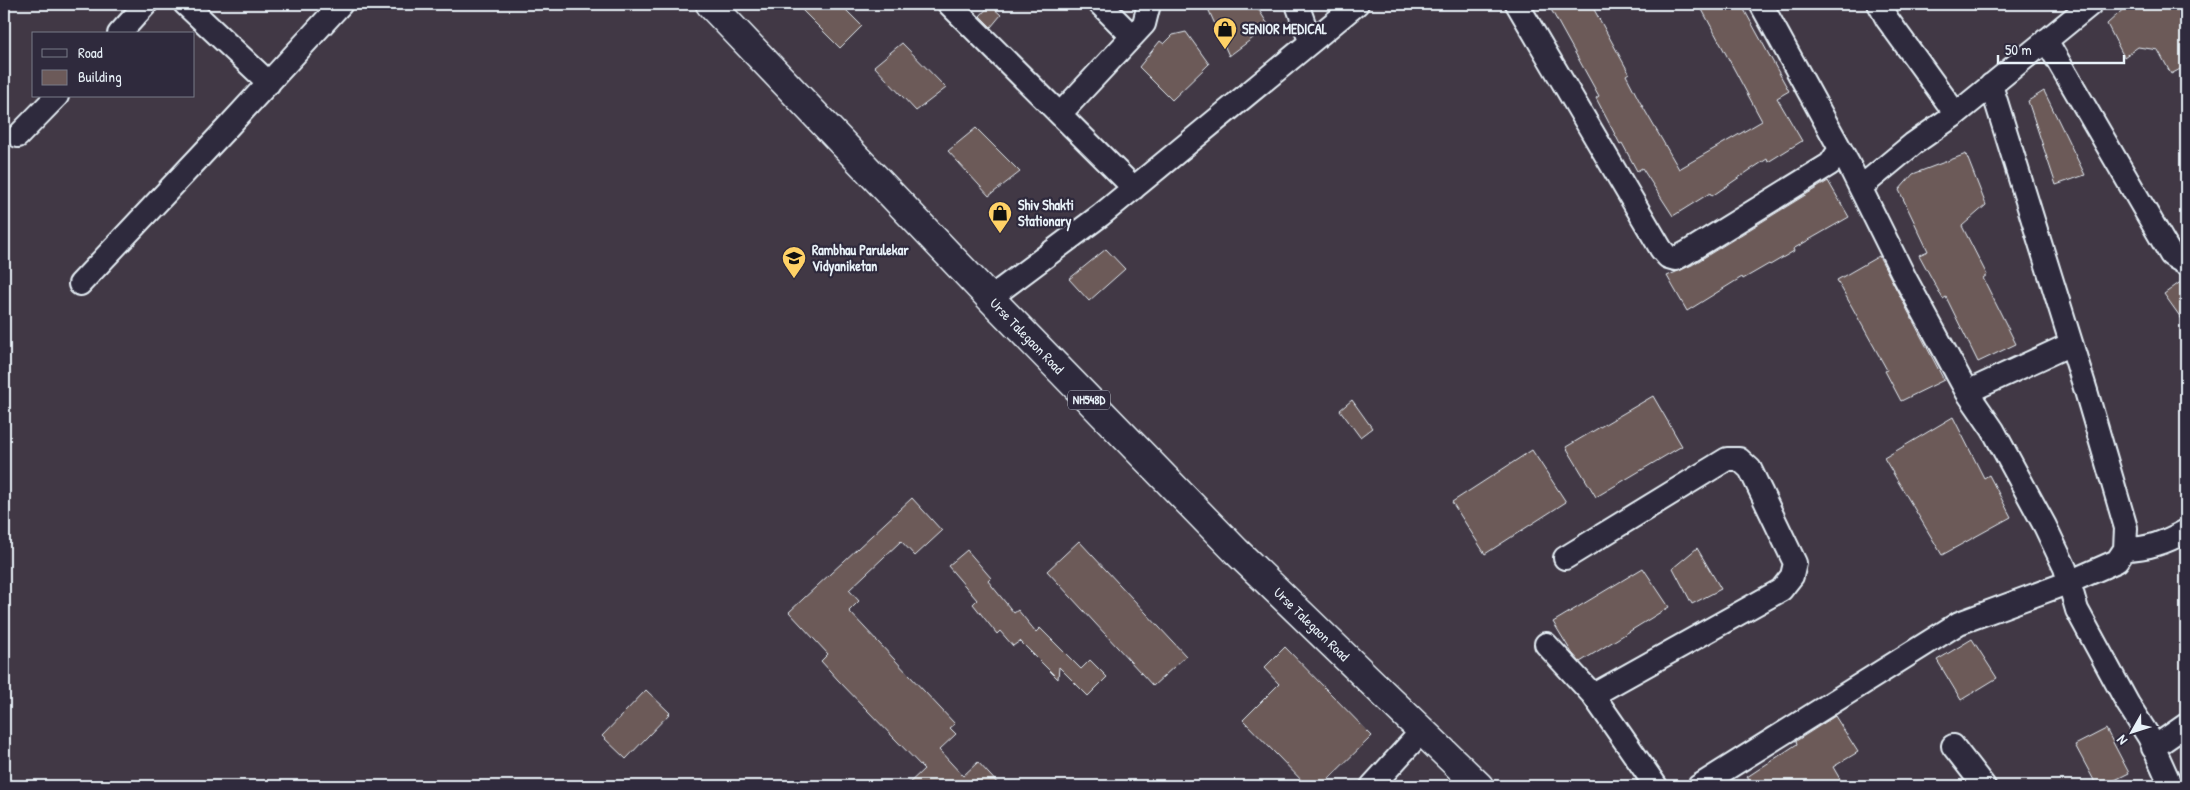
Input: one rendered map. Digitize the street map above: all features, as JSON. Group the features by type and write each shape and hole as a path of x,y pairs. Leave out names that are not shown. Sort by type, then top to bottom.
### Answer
{"highway":[{"name":"Urse Talegaon Road","path":"710,4 990,298 1236,551 1479,786"}],"street":[{"path":"121,32 146,4"},
{"path":"185,4 269,82"},
{"path":"80,284 341,4"},
{"path":"949,4 1134,188"},
{"path":"1100,4 1132,36"},
{"path":"1060,114 1144,24 1149,4"},
{"path":"1297,4 1310,41"},
{"path":"990,298 1134,188 1310,41 1358,4"},
{"path":"1517,4 1626,191 1661,249 1668,257 1675,259 1686,254 1830,164 1840,149"},
{"path":"1752,4 1796,79"},
{"path":"1761,4 1840,149 1905,278 1967,392 1993,430 2045,526 2065,568 2077,610 2153,748 2171,786"},
{"path":"1879,4 1887,19 1956,114"},
{"path":"1860,187 1913,144 1956,114 2091,4"},
{"path":"2046,40 2171,255 2186,264"},
{"path":"1700,786 1958,623 2068,583 2118,560 2125,549 2126,528 1991,85"},
{"path":"18,136 55,98"},
{"path":"1967,392 2071,344"},
{"path":"1565,558 1727,459 1739,459 1750,468 1795,563 1792,576 1781,590 1593,695"},
{"path":"2125,549 2141,549 2166,542 2186,531"},
{"path":"1546,644 1593,695 1656,786"},
{"path":"2153,748 2186,725"},
{"path":"1372,786 1422,731"},
{"path":"1953,746 1984,786"}],"building":[{"path":"796,4 840,4 862,26 840,48"},
{"path":"1206,4 1255,4 1269,26 1229,56"},
{"path":"1548,4 1591,4 1629,73 1626,75 1640,102 1679,169 1762,121 1699,4 1741,4 1789,91 1777,98 1802,141 1768,162 1767,159 1712,196 1710,193 1673,216 1642,168 1637,171 1622,143 1620,144 1596,98 1599,96"},
{"path":"2129,4 2179,4 2186,16 2186,66 2171,74 2158,50 2138,47 2124,57 2107,24"},
{"path":"990,5 1001,15 991,27 980,16"},
{"path":"1186,32 1209,64 1172,100 1139,67 1160,41 1164,44 1173,35"},
{"path":"902,43 946,88 916,111 874,66"},
{"path":"2044,91 2085,175 2056,185 2028,101"},
{"path":"976,128 1020,172 989,196 948,151"},
{"path":"1966,154 1986,205 1962,226 1987,275 1983,278 2016,344 1978,362 1946,297 1943,299 1919,255 1928,251 1899,190 1913,174"},
{"path":"1828,181 1849,217 1793,249 1794,251 1770,265 1743,279 1742,277 1687,311 1667,276 1692,265"},
{"path":"1106,249 1125,269 1089,301 1069,279"},
{"path":"1879,256 1944,380 1901,401 1885,371 1887,370 1837,280"},
{"path":"2186,278 2186,325 2164,294"},
{"path":"1653,396 1682,446 1596,497 1566,447"},
{"path":"1352,400 1372,428 1360,437 1340,410"},
{"path":"1953,417 1984,478 1989,475 2011,517 1942,555 1884,458"},
{"path":"1532,450 1566,502 1485,554 1452,502"},
{"path":"912,498 942,531 915,556 901,541 849,590 859,601 849,611 955,724 950,728 956,734 939,750 963,776 978,762 1000,786 906,786 924,769 821,661 828,654 789,612"},
{"path":"1079,541 1186,656 1153,686 1047,571"},
{"path":"1697,548 1721,589 1692,604 1673,568"},
{"path":"967,550 991,578 988,581 1014,613 1018,610 1036,632 1040,628 1081,669 1090,660 1107,677 1088,696 1059,667 1058,679 1020,641 1013,646 1000,631 997,634 973,604 977,600 948,566"},
{"path":"1643,568 1669,607 1580,662 1572,653 1553,622"},
{"path":"1972,639 1997,678 1961,700 1937,660"},
{"path":"1285,647 1372,736 1321,786 1307,786 1243,720 1279,684 1264,668"},
{"path":"646,690 670,713 626,759 602,736"},
{"path":"1835,716 1858,752 1833,767 1844,786 1753,786 1747,777 1797,744 1796,741"},
{"path":"2106,729 2129,773 2103,786 2097,786 2075,745"}],"place":[{"name":"SENIOR MEDICAL","path":"1225,50"},
{"name":"Shiv Shakti Stationary","path":"1000,234"},
{"name":"Rambhau Parulekar Vidyaniketan","path":"794,279"}]}
